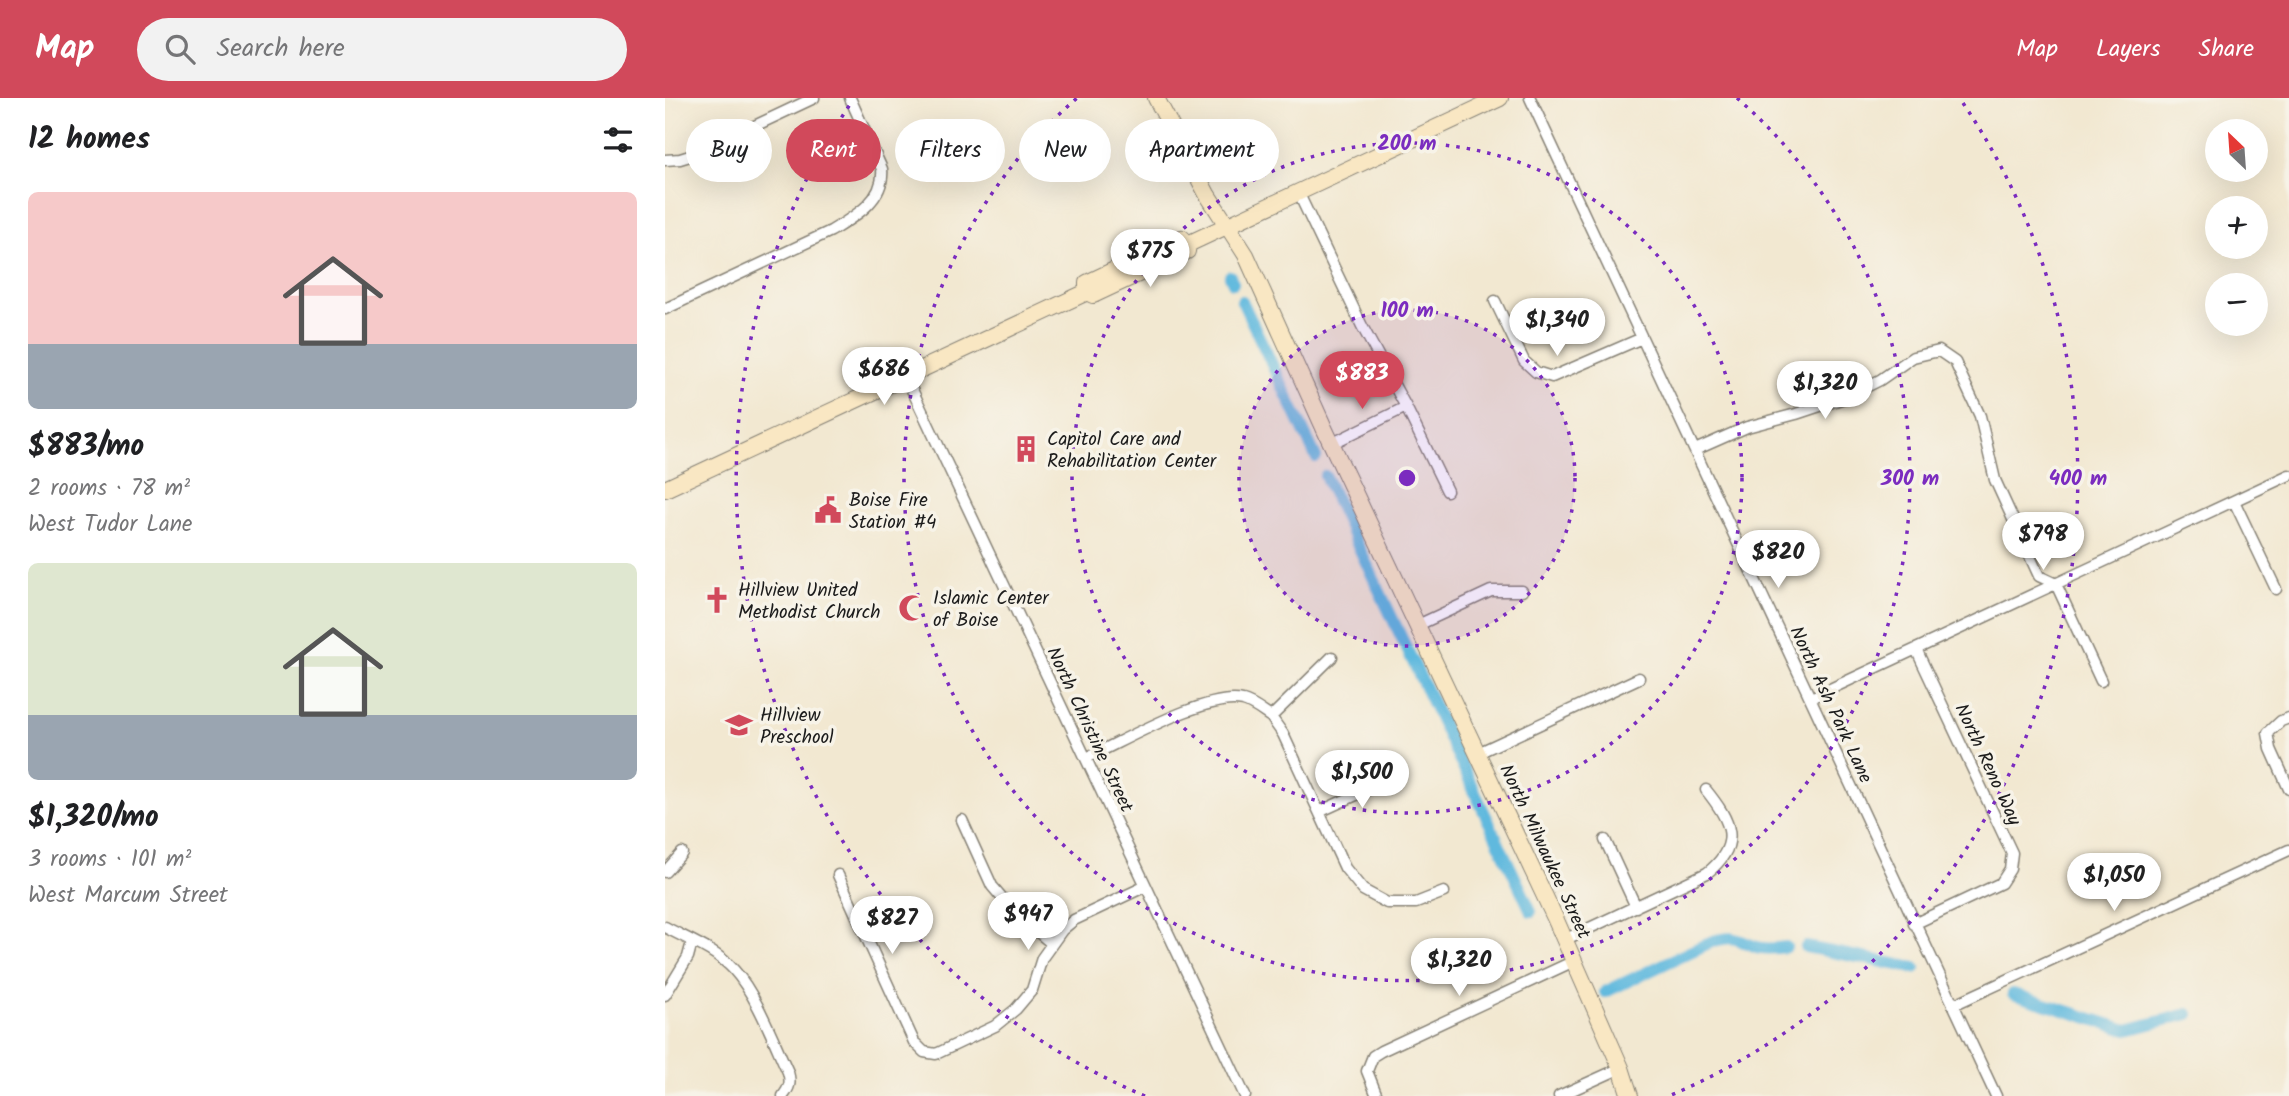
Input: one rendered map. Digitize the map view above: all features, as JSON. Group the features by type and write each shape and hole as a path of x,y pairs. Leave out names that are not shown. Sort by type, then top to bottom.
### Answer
{"main road":[{"name":"North Milwaukee Street","path":"1156,98 1225,226 1246,255 1331,444 1574,961 1621,1068 1630,1096"},
{"path":"665,489 1087,292 1093,295 1187,251 1188,244 1500,98"}],"street":[{"path":"665,160 693,155 814,98"},
{"path":"665,309 831,231 854,216 879,193 883,180 882,169 850,98"},
{"name":"North Ash Park Lane","path":"1529,98 1996,1096"},
{"path":"1299,192 1447,491"},
{"path":"1496,301 1524,361 1536,372 1552,377 1642,338"},
{"path":"1695,450 1747,427 1844,398 1879,380 1913,357 1939,351 1955,362 1980,416 1995,480 2039,576 2056,584 2101,681"},
{"name":"North Christine Street","path":"906,377 1245,1096"},
{"path":"1331,444 1406,407"},
{"path":"1811,698 2289,475"},
{"path":"2234,501 2276,589"},
{"path":"1418,625 1491,591 1522,591"},
{"name":"North Reno Way","path":"1914,924 2000,883 2010,870 2012,853 1916,649"},
{"path":"1271,717 1332,657"},
{"path":"1478,753 1639,678"},
{"path":"1086,758 1200,705 1223,699 1245,701 1271,717 1283,734 1345,868 1363,890 1387,903 1416,903 1444,892"},
{"path":"2289,718 2281,721 2268,733 2271,749 2289,789"},
{"path":"1319,812 1391,779"},
{"path":"1564,940 1707,873 1724,856 1731,835 1728,822 1706,790"},
{"path":"962,820 992,886 1015,913 1051,943"},
{"path":"1605,840 1636,907"},
{"path":"1952,1005 2289,850"},
{"path":"665,872 682,852"},
{"path":"838,876 914,1042 924,1052 936,1054 995,1026 1016,1009 1031,990 1042,958 1051,943 1074,920 1146,886"},
{"path":"665,927 715,954 735,971 749,990 788,1072 790,1080 786,1092"},
{"path":"665,995 688,957 692,942"},
{"path":"1377,1096 1367,1071 1369,1063 1381,1051 1574,961"},
{"path":"1559,1096 1621,1068"}],"waterway":[{"path":"1230,276 1233,283"},
{"path":"1242,301 1316,457"},
{"path":"1325,476 1531,911"},
{"path":"1605,992 1721,939 1732,938 1760,948 1786,947"},
{"path":"1806,947 1915,968"},
{"path":"2013,994 2127,1030 2188,1014"}],"place":[{"name":"Capitol Care and Rehabilitation Center","path":"1026,449"},
{"name":"Boise Fire Station #4","path":"828,510"},
{"name":"Hillview United Methodist Church","path":"717,600"},
{"name":"Islamic Center of Boise","path":"912,608"},
{"name":"Hillview Preschool","path":"739,725"}]}
